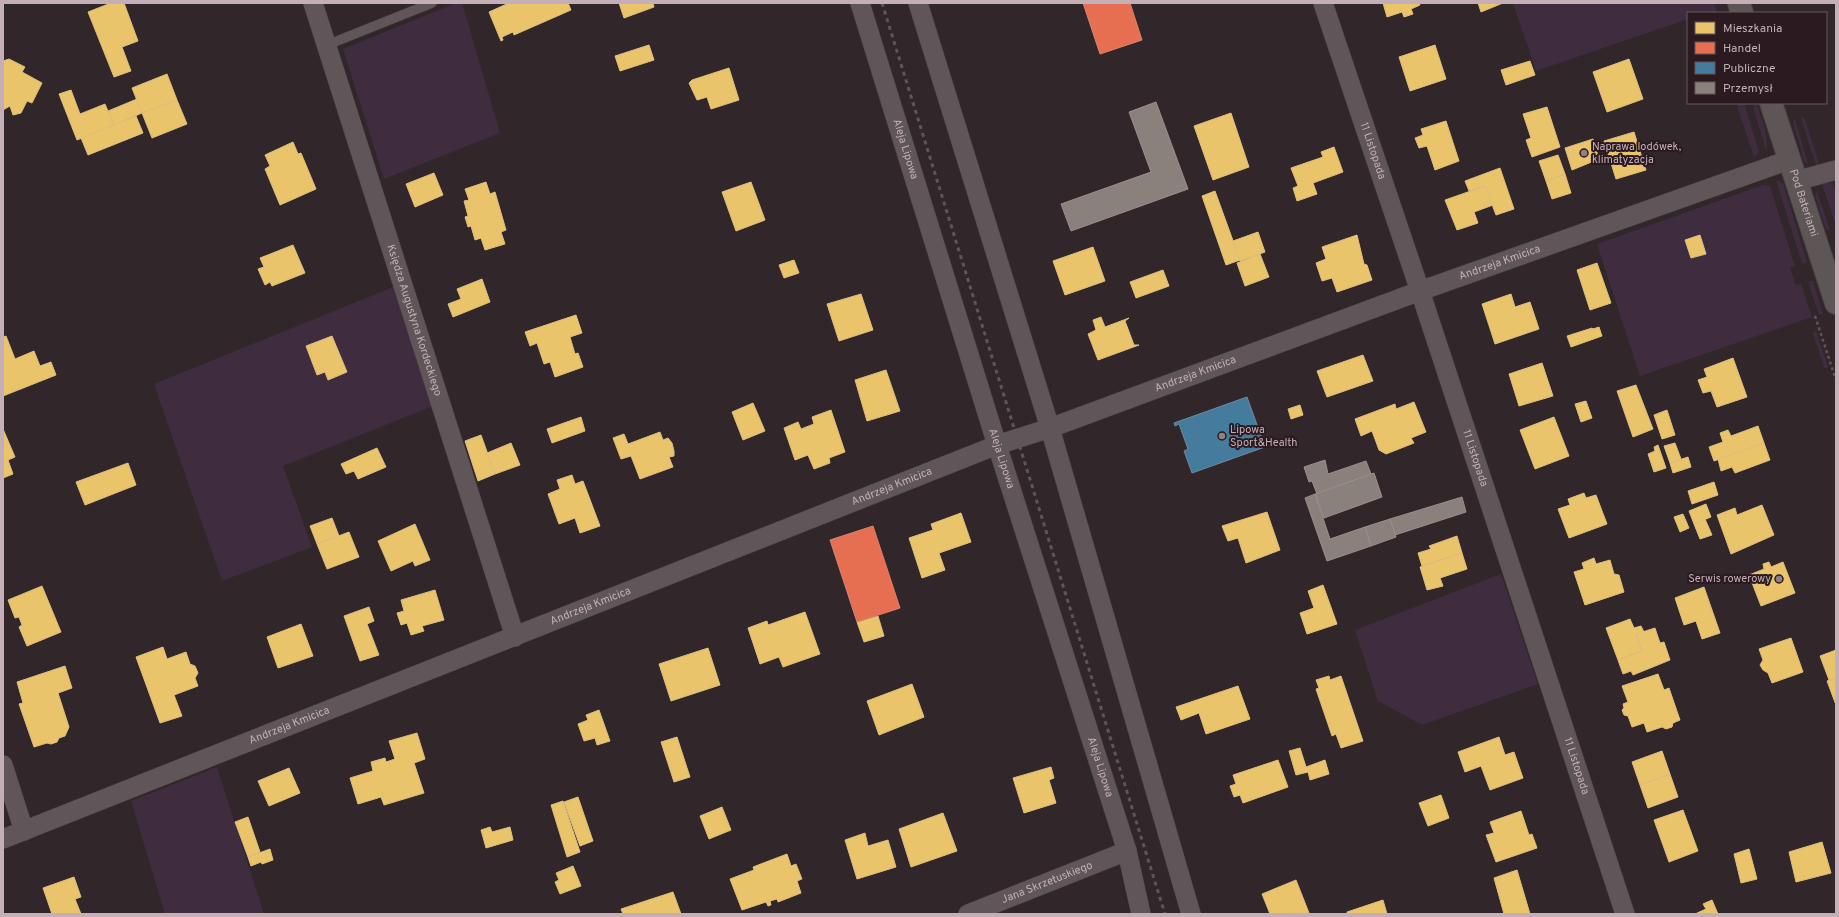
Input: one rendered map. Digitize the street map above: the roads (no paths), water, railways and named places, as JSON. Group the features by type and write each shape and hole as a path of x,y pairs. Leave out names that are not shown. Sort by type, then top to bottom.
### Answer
{"street":[{"name":"Księdza Augustyna Kordeckiego","path":"313,3 515,637"},
{"name":"Aleja Lipowa","path":"860,3 997,445 1127,852 1142,914"},
{"path":"918,3 1050,428 1191,914"},
{"name":"11 Listopada","path":"1323,3 1420,291 1625,914"},
{"name":"Pod Bateriami","path":"1771,104 1836,303"},
{"name":"Andrzeja Kmicica","path":"3,839 997,445 1050,428 1420,291 1790,160"},
{"path":"1796,181 1836,170"},
{"path":"3,765 24,831"},
{"name":"Jana Skrzetuskiego","path":"968,914 1127,852"}],"lane":[{"path":"326,45 432,3"}],"railway":[{"path":"882,3 1165,914"}],"place":[{"name":"Naprawa lodówek, klimatyzacja","path":"1584,153"},
{"name":"Lipowa Sport&Health","path":"1222,436"},
{"name":"Serwis rowerowy","path":"1779,579"}]}
